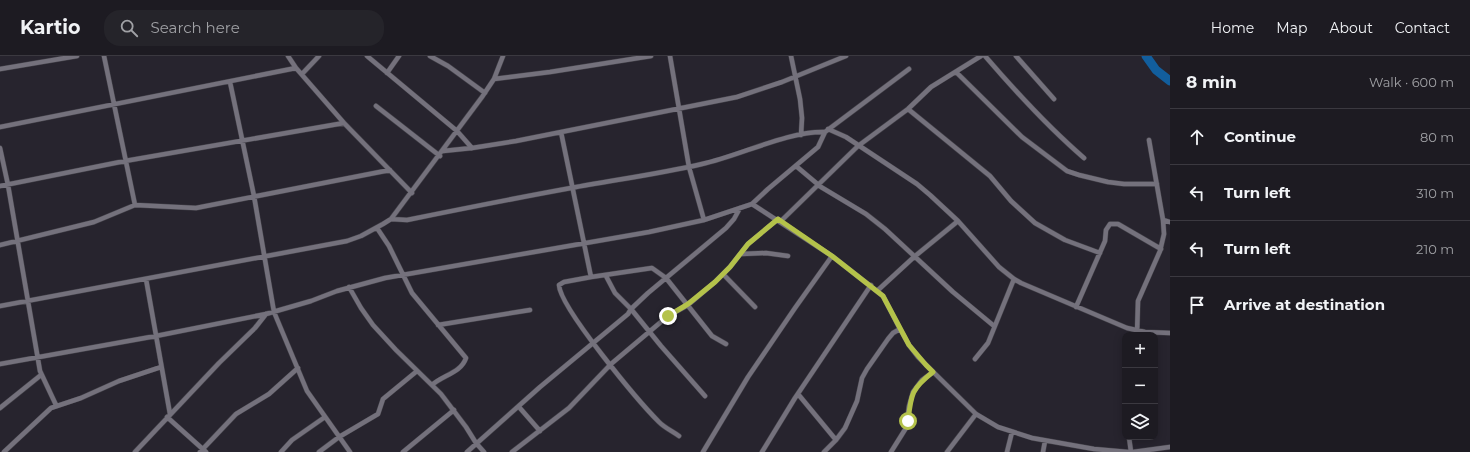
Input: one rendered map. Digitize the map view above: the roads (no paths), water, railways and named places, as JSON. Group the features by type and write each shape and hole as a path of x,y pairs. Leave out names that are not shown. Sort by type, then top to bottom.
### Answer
{"street":[{"path":"0,69 77,56"},
{"path":"104,56 135,205"},
{"path":"288,56 296,68 344,123 412,193"},
{"path":"302,74 319,56"},
{"path":"367,56 458,132 472,148"},
{"path":"387,72 398,56"},
{"path":"430,56 448,66 485,93"},
{"path":"0,306 29,302 264,257 361,236 391,219 412,193 485,93 494,78 503,56"},
{"path":"494,78 550,72 651,56"},
{"path":"670,56 689,167 704,220"},
{"path":"791,56 802,109 801,135"},
{"path":"443,151 472,148 561,132 737,97 795,77 846,56"},
{"path":"512,452 575,403 579,396 610,364 668,316 688,304 723,274 755,237 779,220 858,146 908,109 931,87 981,56"},
{"path":"985,56 1020,97 1059,136 1084,158"},
{"path":"1016,56 1054,99"},
{"path":"0,127 114,103 230,82 296,68"},
{"path":"0,364 156,336 266,314 349,287 403,275 585,244 704,220 752,204 818,147 826,131 909,69"},
{"path":"956,72 1022,137 1067,171 1079,176 1108,182 1124,184 1157,184"},
{"path":"230,82 254,196 274,312 307,391 350,452"},
{"path":"376,106 440,156"},
{"path":"908,109 990,176 1011,201 1035,223 1065,240 1100,253"},
{"path":"0,186 126,161 344,123"},
{"path":"391,219 407,220 689,167 730,157 801,135 826,131 846,138 917,184 958,221 999,267 1014,279 1134,332"},
{"path":"561,132 591,277"},
{"path":"1136,332 1138,301 1161,249 1164,234 1163,220 1149,140"},
{"path":"0,148 8,185 41,375 56,405"},
{"path":"796,166 818,184 866,214 885,229 914,257 994,326"},
{"path":"0,245 94,222 135,205 160,205 190,208 390,170"},
{"path":"752,204 779,220 832,256 871,285 883,296 900,329 914,351 971,410 998,427 1045,441 1094,449 1131,452 1170,447"},
{"path":"467,452 540,387 628,314 631,309 666,278 726,228 734,219 740,208"},
{"path":"1163,220 1170,222"},
{"path":"877,291 914,257 958,221"},
{"path":"1076,307 1105,241 1106,230 1112,223 1118,224 1130,230 1161,249"},
{"path":"377,228 389,246 412,293 466,358 458,370 440,378 432,385"},
{"path":"741,254 766,253 788,256"},
{"path":"703,452 748,377 832,256"},
{"path":"679,436 666,428 656,419 610,364 571,312 560,292 559,287 564,282 652,268 666,278 712,336 726,344"},
{"path":"723,274 754,307"},
{"path":"606,276 616,293 705,396"},
{"path":"146,279 168,416 203,451 236,414 269,394 298,368"},
{"path":"975,359 988,342 1014,279"},
{"path":"762,452 798,394 871,285"},
{"path":"349,287 360,308 373,325 432,385 454,410 476,443 484,452"},
{"path":"438,325 530,310"},
{"path":"135,452 219,363 255,328 266,314"},
{"path":"824,452 845,428 858,401 864,374 888,339 893,333 900,329"},
{"path":"1158,333 1170,333"},
{"path":"4,452 45,413 56,405 81,398 119,381 161,367"},
{"path":"319,452 339,437 378,414 383,399 417,371"},
{"path":"891,452 906,428 909,406 913,392 922,380 933,372"},
{"path":"0,408 41,375"},
{"path":"798,394 836,440"},
{"path":"519,407 540,431"},
{"path":"403,452 454,410"},
{"path":"947,452 976,414"},
{"path":"281,452 292,440 324,417"},
{"path":"1007,452 1012,432"},
{"path":"1129,440 1131,452"},
{"path":"1042,452 1045,441"}],"waterway":[{"path":"1146,56 1156,70 1170,81"}]}
